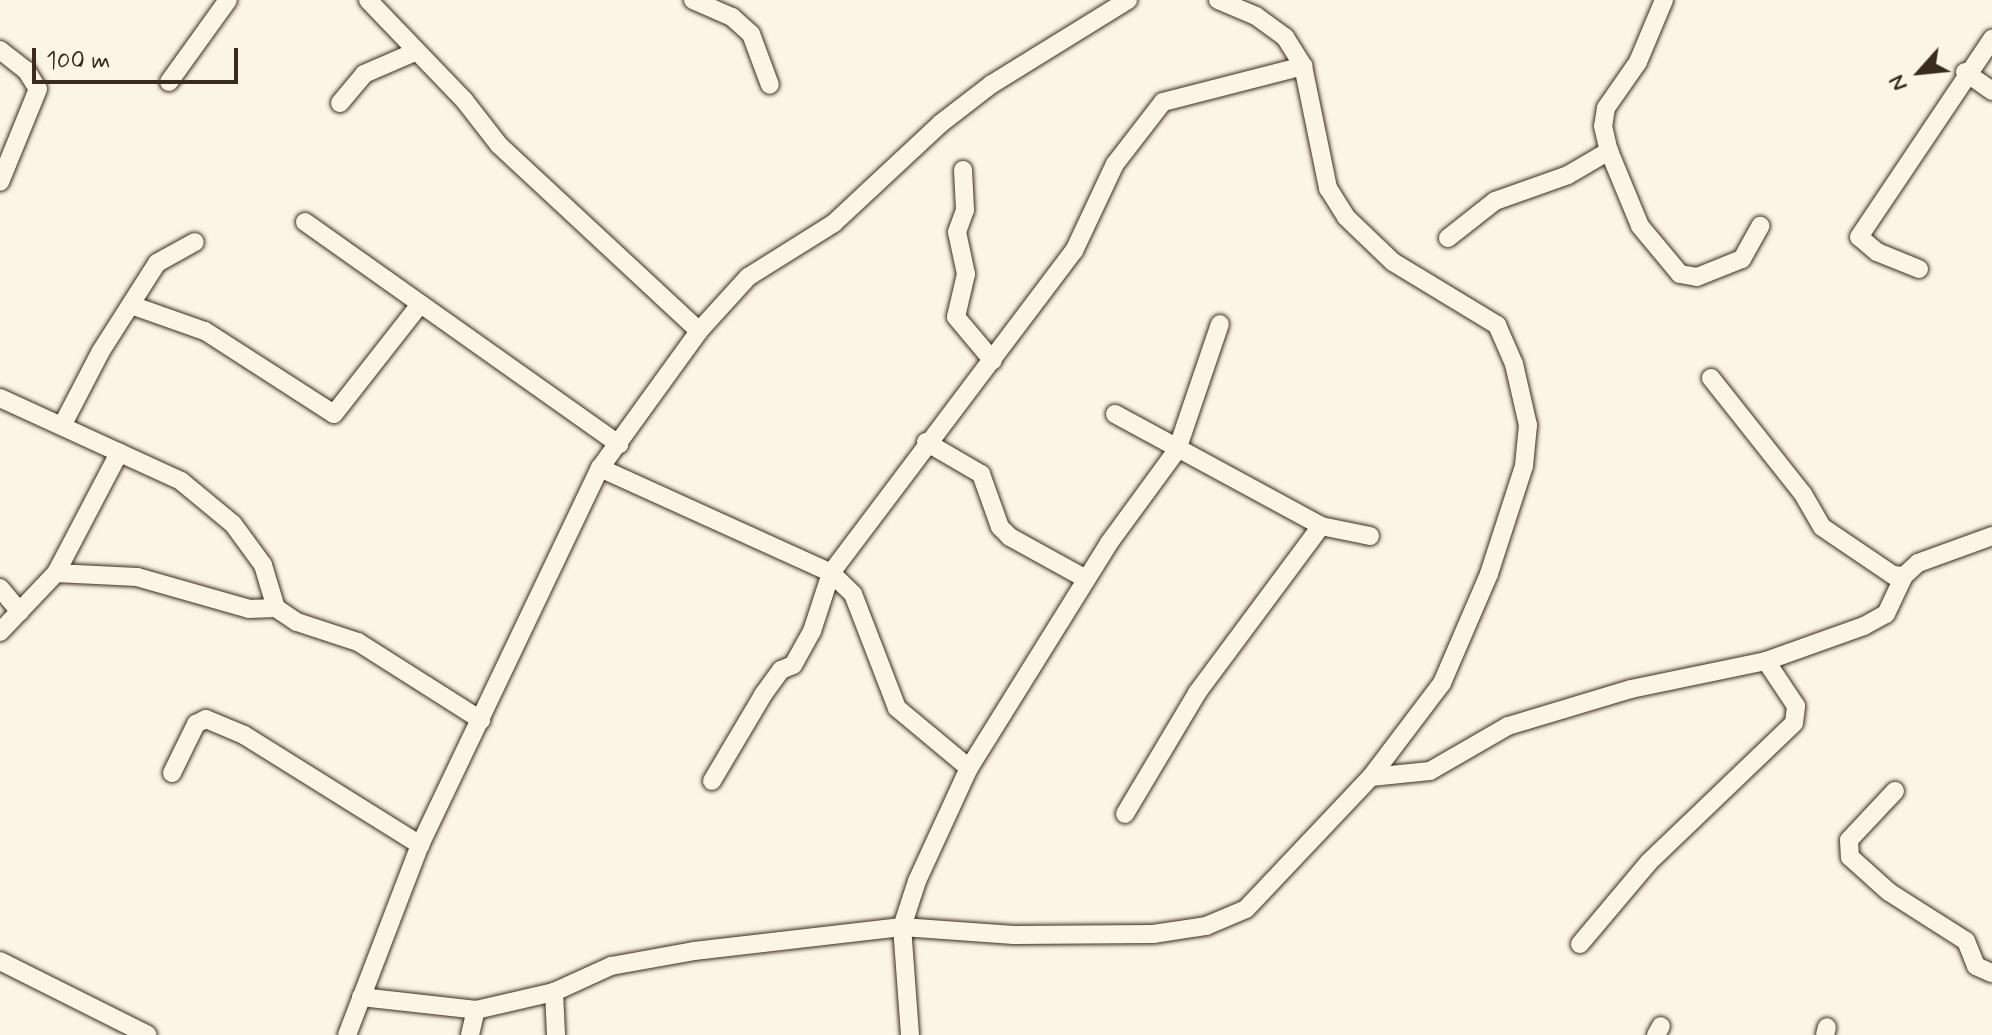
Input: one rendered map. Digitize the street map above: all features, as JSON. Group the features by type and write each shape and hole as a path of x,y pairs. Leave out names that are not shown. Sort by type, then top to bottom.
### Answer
{"street":[{"path":"169,82 228,0"},
{"path":"693,0 732,17 751,34 770,85"},
{"path":"347,1035 420,845 600,468 699,331 748,277 834,223 940,124 992,84 1128,0"},
{"path":"361,997 476,1010 554,992 611,966 694,951 902,927 1014,935 1138,934 1206,926 1246,909 1371,777 1442,683 1489,574 1524,466 1528,425 1514,364 1497,325 1393,262 1346,217 1334,197 1303,66 1285,37 1256,16 1218,0"},
{"path":"1664,0 1638,62 1606,108 1603,126 1609,151 1640,226 1680,274 1697,277 1742,259 1760,226"},
{"path":"376,4 415,52 464,100 499,145 699,331"},
{"path":"1919,269 1877,252 1859,237 1965,72 1992,39"},
{"path":"0,50 26,70 38,89 0,182"},
{"path":"340,103 364,74 415,52"},
{"path":"712,781 772,683 793,665 812,631 831,573 926,442 993,361 1074,251 1128,143 1147,128 1163,102 1303,66"},
{"path":"1965,72 1992,91"},
{"path":"1448,238 1495,201 1568,175 1609,151"},
{"path":"963,170 965,210 957,232 966,274 956,317 993,361"},
{"path":"305,222 418,307 619,444"},
{"path":"63,424 157,263 195,242"},
{"path":"131,305 205,331 334,414 418,307"},
{"path":"910,1035 902,927 917,881 969,768 1086,579 1177,450 1220,324"},
{"path":"1711,378 1803,494 1822,527 1893,575 1904,576"},
{"path":"0,398 63,424 181,481 233,524 263,565 276,608"},
{"path":"1115,414 1321,526 1370,536"},
{"path":"926,442 981,474 1000,527 1010,537 1086,579"},
{"path":"0,632 56,573 119,453"},
{"path":"600,468 831,573 853,594 897,708 969,768"},
{"path":"1125,814 1197,693 1321,526"},
{"path":"1371,777 1430,771 1508,726 1605,696 1766,661 1886,614 1904,576 1918,563 1992,536"},
{"path":"56,573 137,577 249,609 276,608 297,622 358,642 481,720"},
{"path":"0,588 20,612"},
{"path":"1580,944 1649,862 1794,723 1796,706 1766,661"},
{"path":"172,773 196,724 206,719 244,735 420,845"},
{"path":"1895,791 1849,840 1850,857 1889,892 1966,941 1976,966 1992,973"},
{"path":"0,961 82,998 137,1033"},
{"path":"554,992 556,1035"},
{"path":"470,1035 476,1010"}]}
